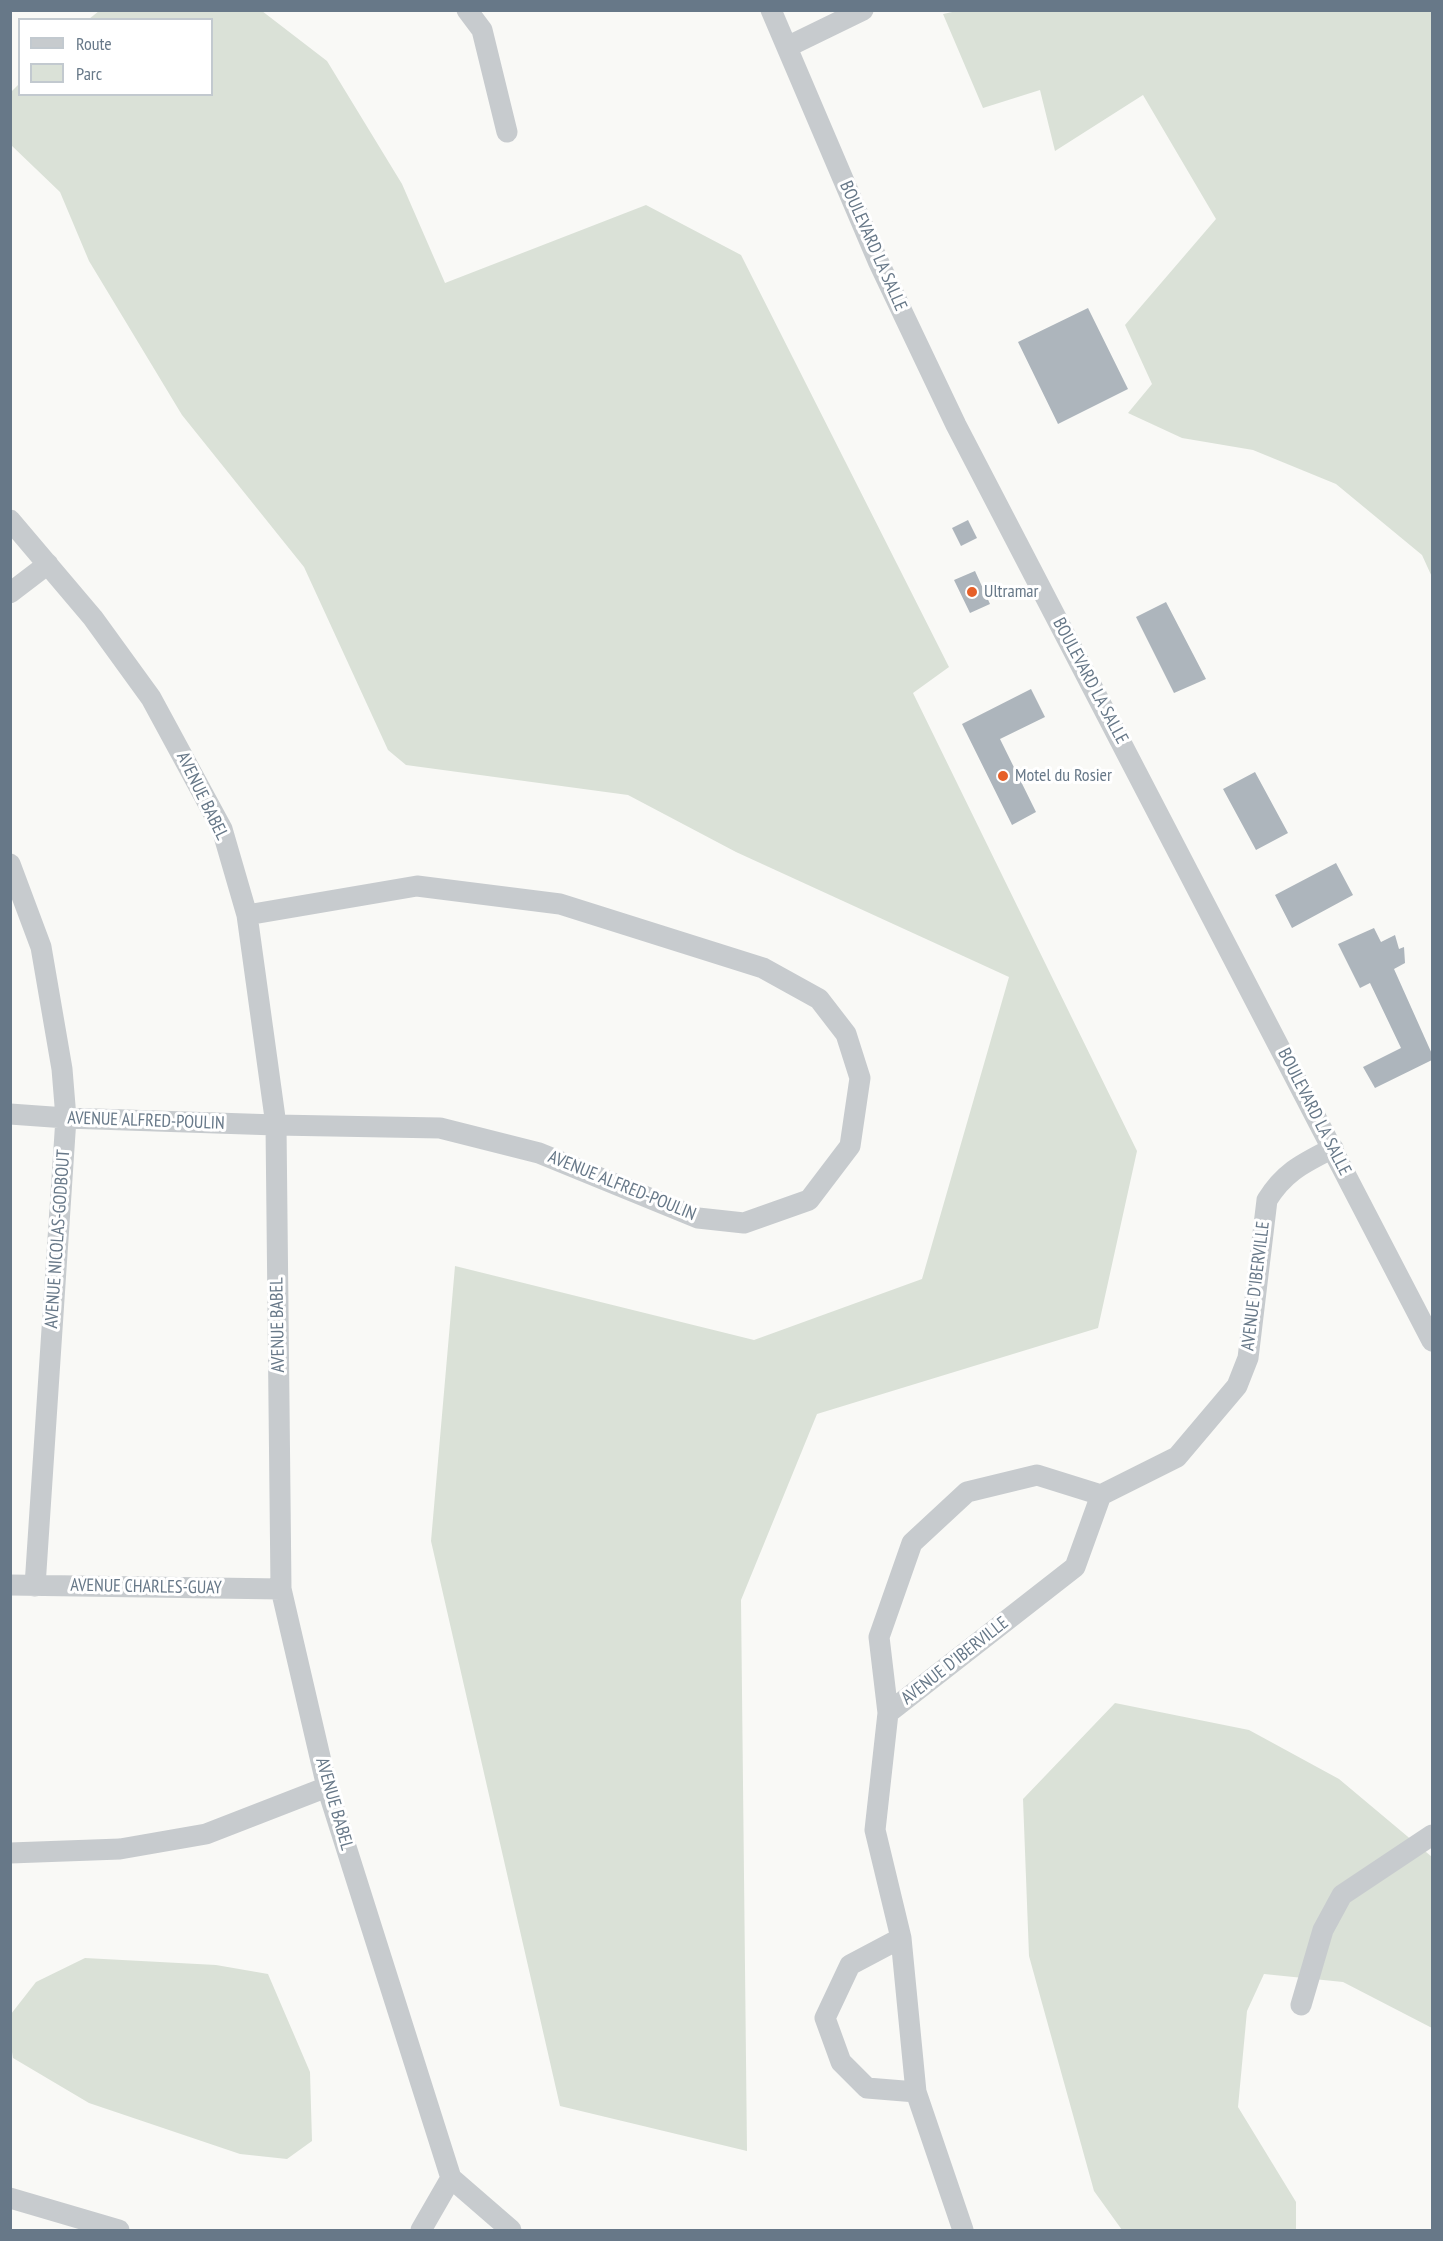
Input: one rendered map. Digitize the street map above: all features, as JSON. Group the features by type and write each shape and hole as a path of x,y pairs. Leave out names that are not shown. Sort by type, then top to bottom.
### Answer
{"street":[{"path":"467,10 482,30 507,132"},
{"name":"BOULEVARD LA SALLE","path":"771,10 878,261 956,425 1432,1341"},
{"path":"787,47 863,10"},
{"name":"AVENUE BABEL","path":"10,519 93,618 151,698 222,829 247,915 276,1125 280,1589 327,1787 450,2178"},
{"path":"10,593 48,564"},
{"name":"AVENUE NICOLAS-GODBOUT","path":"10,864 41,947 62,1070 66,1118 35,1586"},
{"name":"AVENUE ALFRED-POULIN","path":"10,1114 276,1125 440,1128 539,1153 698,1218 744,1223 808,1200 850,1146 860,1078 846,1034 819,999 764,968 560,904 417,886 247,915"},
{"name":"AVENUE D'IBERVILLE","path":"888,1713 1075,1567 1101,1495 1177,1456 1237,1386 1248,1358 1267,1200 1278,1182 1333,1148"},
{"name":"AVENUE D'IBERVILLE","path":"963,2230 916,2091 901,1938 875,1830 888,1713 879,1637 912,1543 968,1492 1037,1475 1101,1495"},
{"name":"AVENUE CHARLES-GUAY","path":"10,1585 280,1589"},
{"path":"10,1853 120,1849 206,1834 327,1787"},
{"path":"1301,2005 1323,1930 1342,1895 1432,1835"},
{"path":"901,1938 850,1965 825,2018 841,2062 867,2088 916,2091"},
{"path":"421,2230 450,2178 511,2230"},
{"path":"10,2198 119,2230"}],"green space":[{"path":"99,11 262,11 327,61 402,184 445,283 646,205 741,255 949,667 913,693 1137,1151 1098,1328 817,1414 741,1600 747,2151 560,2106 431,1541 455,1266 754,1340 922,1279 1009,977 736,852 628,795 406,765 388,750 304,567 182,415 89,261 60,192 11,145 11,92 18,85 18,96 213,96 213,18 90,18"},
{"path":"957,11 1432,11 1432,577 1422,555 1336,484 1253,450 1182,438 1128,413 1152,384 1125,325 1216,219 1143,95 1055,151 1040,90 983,108 943,14"},
{"path":"1115,1703 1249,1730 1339,1779 1432,1857 1432,2028 1343,1982 1264,1974 1247,2011 1238,2107 1296,2202 1296,2230 1122,2230 1094,2191 1029,1956 1023,1799"},
{"path":"85,1958 216,1965 268,1974 310,2072 312,2141 287,2159 240,2154 89,2103 13,2058 11,2014 36,1982"}],"building":[{"path":"1088,308 1128,389 1058,424 1018,342"},
{"path":"968,520 977,538 961,546 952,528"},
{"name":"Ultramar","path":"975,571 990,604 970,613 954,580"},
{"path":"1166,602 1206,679 1174,693 1136,617"},
{"name":"Motel du Rosier","path":"1031,689 1045,717 1000,739 1036,812 1012,825 962,724"},
{"path":"1255,772 1288,833 1256,850 1223,789"},
{"path":"1336,863 1353,895 1292,928 1275,895"},
{"path":"1374,928 1381,942 1395,935 1399,949 1404,947 1405,963 1394,969 1432,1054 1432,1060 1375,1088 1363,1067 1401,1048 1370,983 1360,988 1338,944"}],"place":[{"name":"Ultramar","path":"972,592"},
{"name":"Motel du Rosier","path":"1003,776"}]}
